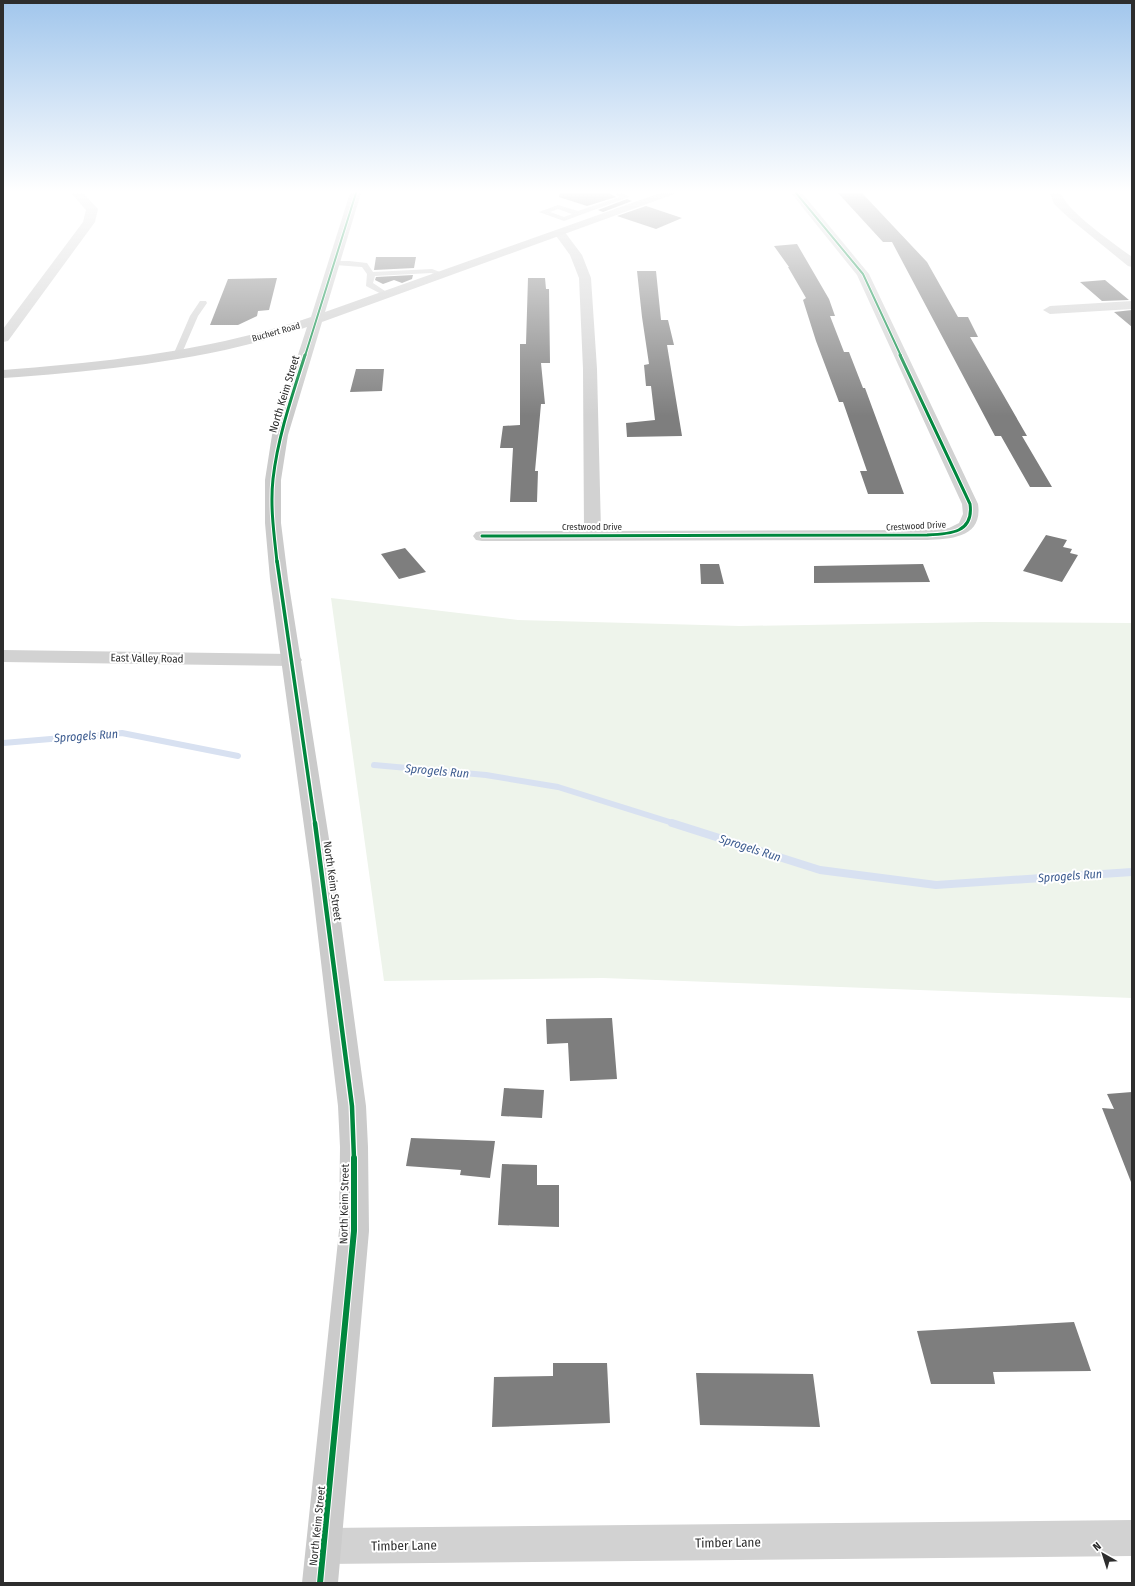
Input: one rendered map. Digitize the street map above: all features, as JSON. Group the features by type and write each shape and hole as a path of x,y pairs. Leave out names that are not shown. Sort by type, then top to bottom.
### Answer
{"street":[{"path":"3,338 56,267"},
{"name":"North Keim Street","path":"320,1583 354,1231 354,1147 352,1106 339,996 273,523 273,480 280,435 334,267"},
{"name":"Buchert Road","path":"3,374 94,366 178,353 258,338 317,320 466,267"},
{"name":"Crestwood Drive","path":"581,267 585,278 590,368 593,535"},
{"name":"Crestwood Drive","path":"482,536 927,535 957,530 968,524 972,515 970,504 863,274 857,267"},
{"path":"1050,310 1132,305"},
{"name":"East Valley Road","path":"3,656 292,660"},
{"name":"Timber Lane","path":"324,1546 1132,1538"}],"lane":[{"path":"366,267 371,274 369,284 387,295"},
{"path":"371,274 432,271 444,275"},
{"path":"178,353 194,316 203,302"}],"shaded area":[{"path":"331,598 518,620 740,626 984,622 1132,623 1132,998 603,978 384,981"}],"building":[{"path":"374,267 414,267 414,268 374,270"},
{"path":"788,267 810,267 829,299 835,316 830,316 844,352 849,352 863,388 865,388 904,494 868,494 860,471 867,471 843,402 839,402 816,341 803,300 806,298"},
{"path":"905,267 930,267 958,317 968,317 978,337 970,337 1027,436 1022,436 1052,487 1030,487 1001,436 995,436"},
{"path":"637,271 656,271 661,320 668,320 674,345 667,345 682,436 627,437 626,423 655,420 651,386 646,386 644,365 649,364"},
{"path":"413,275 412,279 402,283 394,280 383,284 375,280 376,277"},
{"path":"277,278 269,310 258,311 257,316 238,325 210,325 228,279"},
{"path":"528,278 545,278 546,289 549,289 550,363 541,363 545,404 541,404 535,471 538,471 537,502 510,502 513,448 500,448 503,426 520,425 520,344 526,344"},
{"path":"1105,280 1129,300 1102,301 1080,282"},
{"path":"1132,310 1132,327 1114,312"},
{"path":"356,369 384,369 382,391 350,392"},
{"path":"1046,535 1067,540 1063,547 1072,549 1070,553 1078,555 1062,582 1023,571"},
{"path":"405,548 426,572 399,579 381,554"},
{"path":"700,564 719,564 724,584 701,584"},
{"path":"923,564 930,582 814,583 814,566"},
{"path":"612,1018 617,1079 570,1081 568,1043 547,1044 546,1019"},
{"path":"504,1088 544,1090 542,1118 501,1116"},
{"path":"1132,1092 1131,1182 1102,1108 1114,1109 1107,1094"},
{"path":"411,1138 495,1141 490,1178 460,1175 461,1170 406,1166"},
{"path":"502,1164 537,1165 537,1185 559,1185 559,1227 498,1225"},
{"path":"1074,1322 1091,1371 993,1372 995,1384 931,1384 917,1331"},
{"path":"553,1363 607,1363 610,1423 492,1427 494,1377 553,1376"},
{"path":"696,1373 813,1374 820,1427 700,1425"}],"waterway":[{"name":"Sprogels Run","path":"3,743 122,733 238,756"},
{"name":"Sprogels Run","path":"374,765 486,775 558,787 676,824"},
{"name":"Sprogels Run","path":"672,823 820,870 936,885 1132,872"}],"cycle path":[{"path":"320,1583 354,1231 354,1147 352,1106 323,877 279,579 273,523 273,480 280,435 333,267"},
{"path":"482,536 927,535 952,532 965,526 969,521 971,514 970,504 863,274 857,267"}]}
